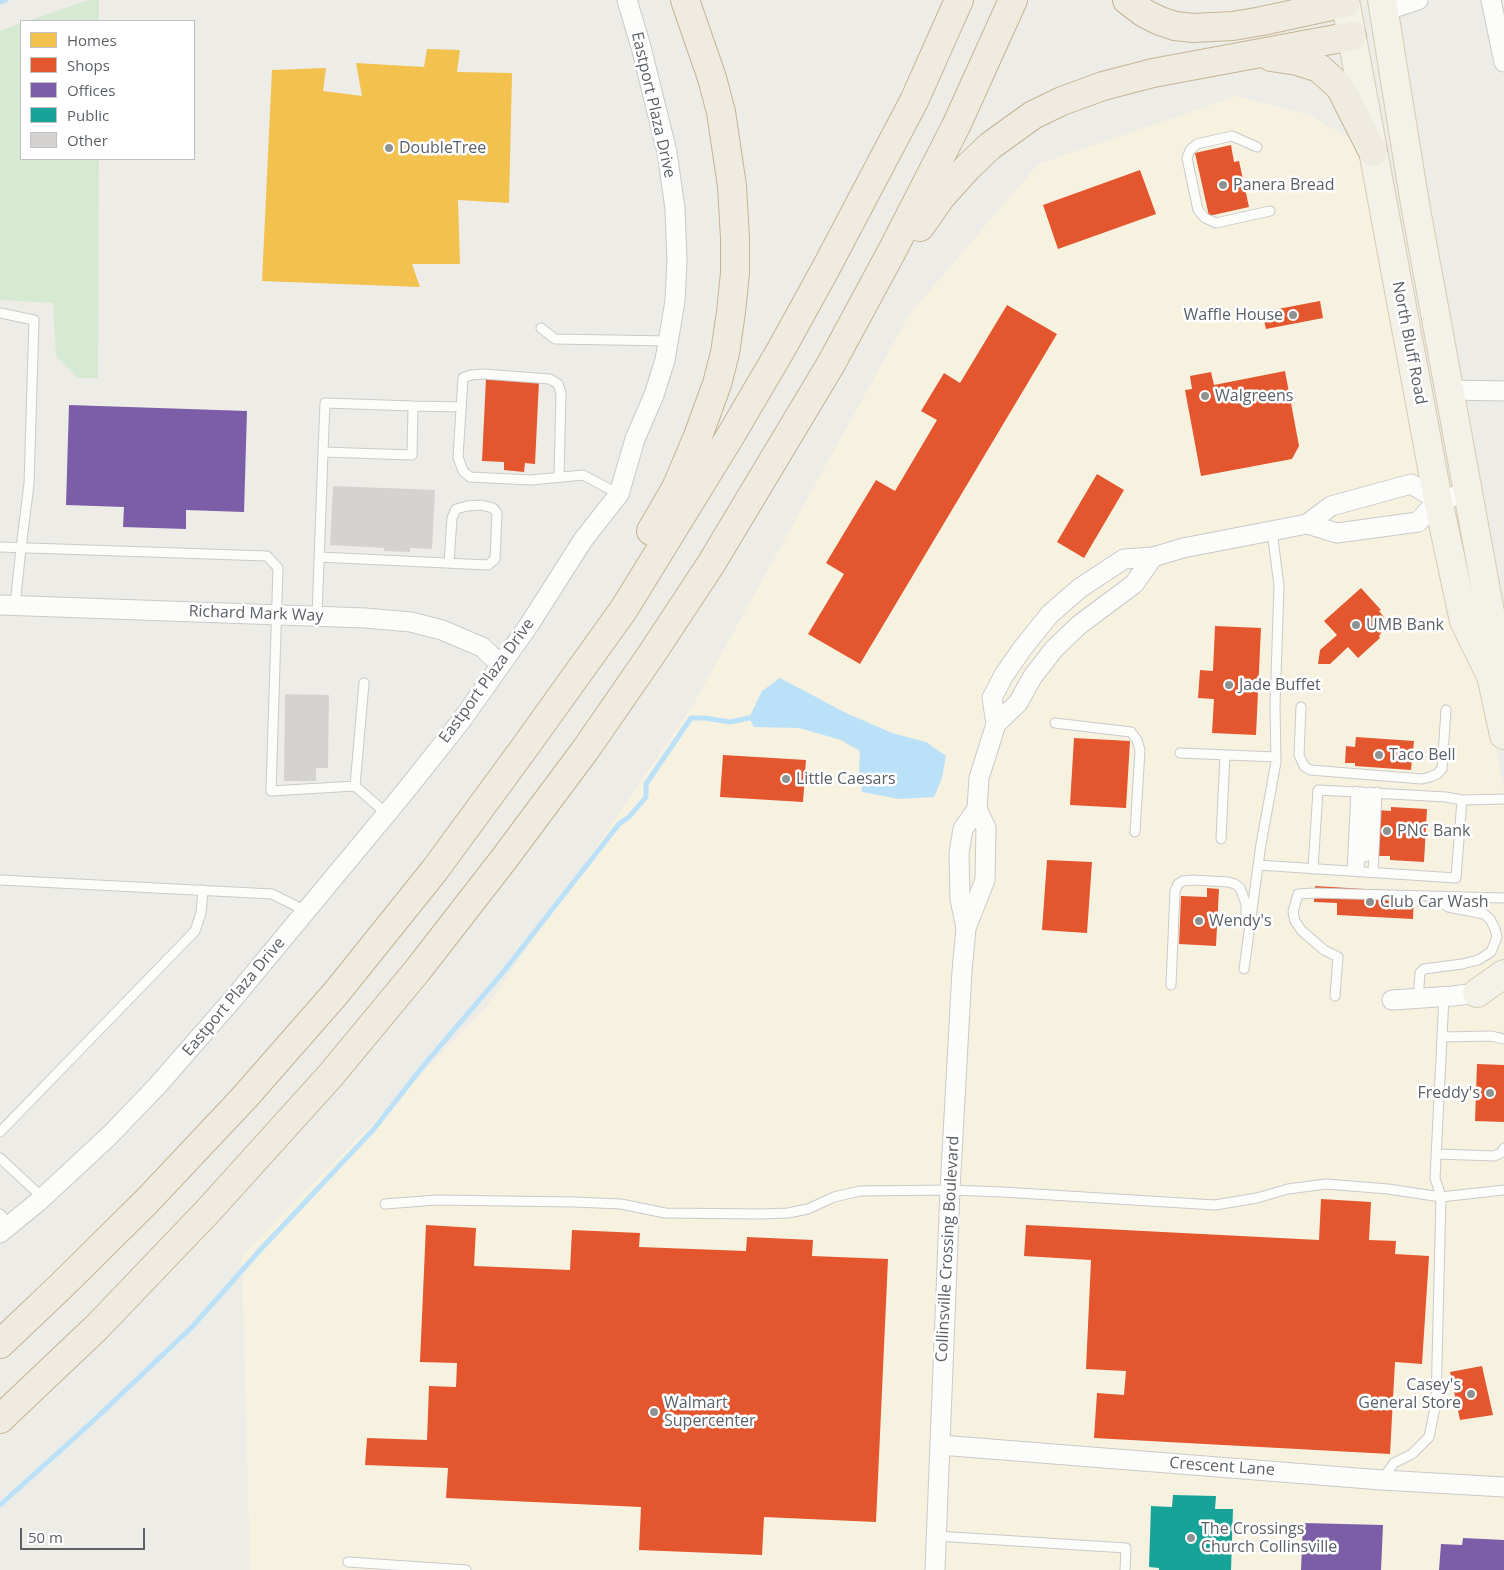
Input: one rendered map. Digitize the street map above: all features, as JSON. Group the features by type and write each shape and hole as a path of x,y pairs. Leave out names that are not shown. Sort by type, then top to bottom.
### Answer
{"highway":[{"path":"624,609 628,578 637,555 676,488 710,402 724,353 735,273 735,238 728,148 712,78 684,0"},
{"path":"0,1344 147,1201 244,1098 336,993 434,871 624,609 731,435 818,284 914,101 959,0"},
{"path":"0,1420 97,1327 208,1211 330,1076 411,978 504,859 586,749 651,656 711,564 826,372 892,251 956,126 1013,0"},
{"path":"1127,0 1144,13 1160,21 1175,26 1193,28 1252,23 1345,2"},
{"path":"1252,23 1276,9 1286,0"},
{"path":"892,251 923,224 941,197 990,146 1033,115 1062,101 1103,86 1154,73 1352,36"},
{"path":"1250,55 1298,61 1319,68 1340,87 1374,152"}],"main road":[{"path":"1345,2 1383,6"},
{"name":"North Bluff Road","path":"1345,2 1438,500 1464,621 1498,680"},
{"path":"1352,36 1383,6"},
{"name":"North Bluff Road","path":"1383,6 1415,204 1451,390 1492,622 1504,735"},
{"path":"1477,992 1504,974"},
{"path":"1477,992 1504,994"}],"street":[{"name":"Eastport Plaza Drive","path":"3,1224 42,1197 110,1135 158,1085 306,911 461,721 501,665 582,540 619,494 636,439 656,386 669,341 675,301 677,260 675,209 667,152 627,0"},
{"path":"1383,6 1418,0"},
{"path":"1491,0 1504,62"},
{"path":"1451,390 1504,392"},
{"name":"Collinsville Crossing Boulevard","path":"966,928 985,880 986,828 977,809 979,778 996,724 992,698 1004,675 1050,614 1080,588 1124,559 1153,558 1182,548 1308,524 1331,506 1411,484 1438,500 1418,522 1337,533 1308,524"},
{"path":"1438,500 1469,494"},
{"name":"Collinsville Crossing Boulevard","path":"996,724 1018,703 1033,676 1054,649 1079,625 1134,584 1153,558"},
{"name":"Richard Mark Way","path":"8,605 317,616 402,621 442,630 482,647 501,665"},
{"name":"Collinsville Crossing Boulevard","path":"935,1570 950,1190 966,928 960,900 958,852 963,829 977,809"},
{"path":"1392,1000 1444,997 1477,992"},
{"name":"Crescent Lane","path":"940,1445 1382,1480 1504,1487"}],"lane":[{"path":"1257,147 1232,136 1198,144 1190,150 1187,158 1198,210 1205,218 1216,223 1270,211"},
{"path":"0,313 34,320 29,484 21,548 8,605"},
{"path":"541,328 555,339 669,341"},
{"path":"559,477 561,393 558,384 550,379 483,374 463,378 458,457 463,471 470,477 531,480 583,475 619,494"},
{"path":"317,616 324,403 461,407"},
{"path":"323,452 412,455 413,406"},
{"path":"319,556 449,563 488,565 495,559 497,513 493,508 481,505 456,509 452,518 449,563"},
{"path":"1244,969 1258,865 1276,757 1275,706 1279,586 1272,531"},
{"path":"0,547 267,556 278,568 271,791 355,786 387,814"},
{"path":"355,786 364,683"},
{"path":"1301,707 1299,755 1304,766 1310,770 1422,779 1430,777 1442,769 1446,710"},
{"path":"1055,724 1130,732 1137,740 1140,750 1135,832"},
{"path":"1180,753 1276,757"},
{"path":"1221,839 1225,755"},
{"path":"1313,868 1318,790 1446,797 1462,800 1504,799"},
{"path":"1362,872 1366,792"},
{"path":"1362,872 1366,792"},
{"path":"1258,865 1456,878 1462,800"},
{"path":"0,880 272,894 306,911"},
{"path":"1171,985 1175,891 1178,884 1183,881 1228,882 1240,888 1246,904 1247,944"},
{"path":"0,1132 195,931 201,913 203,890"},
{"path":"1335,996 1338,957 1324,950 1302,931 1295,921 1293,912 1298,894 1303,892 1504,898"},
{"path":"1418,999 1420,973 1424,969 1478,960 1491,952 1497,937 1492,924 1484,914 1448,907 1432,896"},
{"path":"1382,1480 1394,1463 1412,1454 1429,1437 1436,1402 1441,1197 1435,1178 1444,997"},
{"path":"1442,1037 1491,1036 1504,1039"},
{"path":"1437,1154 1494,1156 1501,1153 1504,1148"},
{"path":"0,1158 42,1197"},
{"path":"386,1204 437,1200 574,1202 621,1204 666,1213 761,1214 788,1213 808,1209 834,1197 860,1191 950,1190 1215,1205 1257,1198 1288,1189 1326,1184 1388,1189 1441,1197 1504,1190"},
{"path":"936,1536 1126,1548 1125,1570"},
{"path":"348,1562 466,1570"}],"shaded area":[{"path":"1237,96 1309,115 1373,152 1504,790 1504,1570 250,1570 242,1256 485,1009 693,705 909,315 1038,164"}],"green space":[{"path":"89,0 99,0 99,20 31,20"},
{"path":"20,23 20,160 99,160 98,378 78,378 56,356 53,303 0,300 0,31"}],"water":[{"path":"780,678 846,713 892,733 926,742 946,756 942,778 934,797 899,799 862,792 859,772 860,751 841,740 799,728 754,727 749,718 762,691"}],"building: Homes":[{"name":"DoubleTree","path":"427,49 460,50 457,72 512,73 509,203 458,200 460,264 412,264 420,287 262,281 272,70 326,68 323,91 362,96 356,63 424,67"}],"building: Shops":[{"name":"Panera Bread","path":"1231,145 1234,162 1239,161 1249,207 1209,216 1195,153"},
{"path":"1140,170 1156,214 1058,249 1043,205"},
{"name":"Waffle House","path":"1320,301 1323,318 1266,329 1262,312"},
{"path":"1007,305 1057,334 860,664 808,634 844,574 826,563 876,480 895,491 937,420 921,411 944,373 960,383"},
{"name":"Walgreens","path":"1285,371 1299,446 1292,459 1201,476 1185,390 1192,389 1190,376 1211,372 1214,385"},
{"path":"486,378 539,381 535,464 525,463 524,472 504,470 504,462 482,461"},
{"path":"1097,474 1124,490 1084,558 1057,542"},
{"name":"UMB Bank","path":"1361,588 1381,610 1379,611 1384,617 1384,629 1379,636 1380,638 1358,658 1348,647 1330,664 1318,664 1320,650 1337,635 1324,621"},
{"name":"Jade Buffet","path":"1215,626 1261,628 1256,735 1212,733 1214,699 1198,698 1200,670 1213,671"},
{"name":"Taco Bell","path":"1356,737 1414,741 1411,770 1355,766 1355,763 1345,763 1346,746 1355,747"},
{"path":"1074,738 1130,741 1126,808 1070,805"},
{"path":"723,755 806,760 803,802 720,797"},
{"name":"PNC Bank","path":"1391,807 1427,809 1424,862 1390,860 1390,856 1378,856 1379,845 1349,843 1350,818 1378,819 1378,810 1391,811"},
{"path":"1047,860 1092,862 1087,933 1042,930"},
{"name":"Club Car Wash","path":"1315,886 1414,892 1413,919 1337,915 1337,903 1314,902"},
{"name":"Wendy's","path":"1207,888 1219,889 1216,946 1179,944 1181,896 1207,897"},
{"name":"Freddy's","path":"1477,1064 1504,1065 1504,1122 1475,1121"},
{"path":"1321,1199 1371,1202 1369,1240 1396,1241 1395,1254 1429,1256 1422,1364 1395,1362 1390,1454 1094,1438 1097,1393 1124,1395 1126,1371 1086,1369 1091,1260 1024,1256 1026,1225 1319,1240"},
{"name":"Walmart Supercenter","path":"426,1225 476,1228 474,1266 570,1270 572,1230 640,1233 639,1247 746,1251 747,1237 813,1240 812,1256 888,1259 876,1522 764,1517 762,1555 639,1550 641,1507 446,1498 448,1468 365,1465 367,1438 427,1440 429,1386 456,1387 457,1363 420,1362"},
{"name":"Casey's General Store","path":"1482,1366 1493,1415 1460,1420 1450,1372"}],"building: Offices":[{"path":"69,405 247,411 244,512 186,510 186,529 123,527 124,507 66,505"},
{"path":"1303,1523 1383,1525 1381,1570 1301,1570"},
{"path":"1463,1538 1504,1540 1504,1570 1439,1570 1441,1544 1462,1545"}],"building: Public":[{"name":"The Crossings Church Collinsville","path":"1173,1495 1216,1496 1215,1509 1233,1509 1231,1570 1159,1570 1159,1568 1149,1567 1151,1506 1172,1507"}],"building: Other":[{"path":"333,486 435,490 432,549 410,548 410,552 384,551 384,548 330,545"},
{"path":"285,694 329,695 328,768 316,768 316,781 284,781"}],"waterway":[{"path":"0,2 6,0"},
{"path":"0,1505 92,1422 192,1327 261,1249 373,1130 424,1065 504,971 619,824 629,817 646,797 646,784 691,718 730,722 749,718"}],"place":[{"name":"DoubleTree","path":"389,148"},
{"name":"Panera Bread","path":"1223,185"},
{"name":"Waffle House","path":"1293,315"},
{"name":"Walgreens","path":"1205,396"},
{"name":"UMB Bank","path":"1356,625"},
{"name":"Jade Buffet","path":"1229,685"},
{"name":"Taco Bell","path":"1379,755"},
{"name":"Little Caesars","path":"786,779"},
{"name":"PNC Bank","path":"1387,831"},
{"name":"Club Car Wash","path":"1370,902"},
{"name":"Wendy's","path":"1199,921"},
{"name":"Freddy's","path":"1490,1093"},
{"name":"Casey's General Store","path":"1471,1394"},
{"name":"Walmart Supercenter","path":"654,1412"},
{"name":"The Crossings Church Collinsville","path":"1191,1538"}]}
